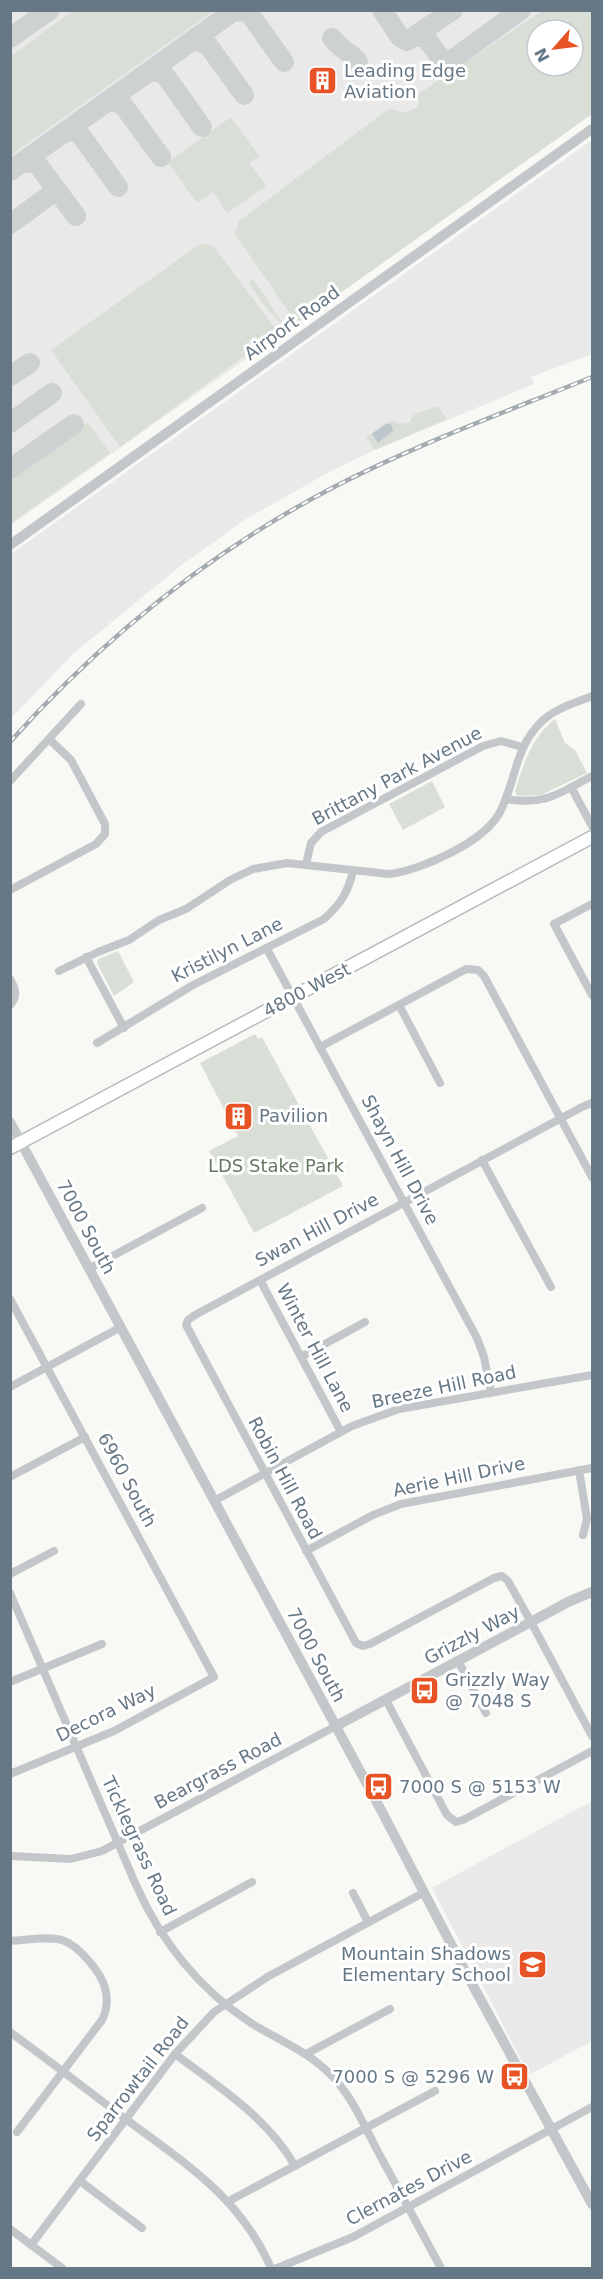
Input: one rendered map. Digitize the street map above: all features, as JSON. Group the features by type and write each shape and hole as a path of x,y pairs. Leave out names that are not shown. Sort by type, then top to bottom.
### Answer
{"main road":[{"name":"4800 West","path":"16,1145 592,837"}],"street":[{"name":"Airport Road","path":"10,545 592,129"},
{"path":"59,971 86,957 129,940 159,920 186,909 241,874 272,864 306,864 389,874 415,869 426,864 482,835 496,819 506,799 522,747 547,716 566,705 592,696"},
{"path":"10,781 81,704"},
{"path":"10,890 96,844 105,834 105,824 71,760 49,739"},
{"name":"Brittany Park Avenue","path":"306,864 311,843 321,832 491,743 501,741 522,747"},
{"path":"506,799 535,802 546,800 592,776"},
{"path":"571,787 592,826"},
{"name":"Kristilyn Lane","path":"97,1043 193,985 314,925 336,909 347,892 353,871"},
{"path":"592,904 554,924 592,995"},
{"name":"Shayn Hill Drive","path":"267,949 481,1347 491,1392"},
{"path":"86,957 124,1028"},
{"path":"320,1047 466,969 478,970 484,976 592,1177"},
{"path":"10,979 16,991 15,998 10,1005"},
{"path":"399,1005 440,1083"},
{"name":"Swan Hill Drive","path":"186,1323 195,1315 592,1103"},
{"name":"7000 South","path":"10,1122 16,1145 90,1268 423,1893 592,2204"},
{"path":"482,1160 551,1287"},
{"path":"90,1268 202,1208"},
{"name":"Winter Hill Lane","path":"260,1280 341,1432"},
{"name":"6960 South","path":"10,1299 214,1677"},
{"path":"301,1357 365,1322"},
{"name":"Robin Hill Road","path":"186,1323 187,1331 355,1641 361,1646 370,1644 502,1576 508,1581 531,1622"},
{"path":"10,1387 121,1327"},
{"name":"Breeze Hill Road","path":"214,1501 375,1416 399,1409 592,1375"},
{"path":"10,1477 85,1437"},
{"name":"Aerie Hill Drive","path":"306,1551 373,1515 400,1504 592,1468"},
{"path":"579,1470 587,1519 583,1535"},
{"path":"10,1574 54,1551"},
{"name":"Grizzly Way","path":"336,1726 570,1601 592,1592"},
{"name":"Ticklegrass Road","path":"10,1593 118,1844 160,1932 192,1973 225,2004 253,2024 306,2054 337,2082 348,2096 441,2268"},
{"path":"531,1622 592,1736"},
{"path":"10,1682 102,1644"},
{"path":"458,1661 486,1713"},
{"name":"Decora Way","path":"10,1774 114,1731 214,1677"},
{"path":"386,1700 447,1815 456,1822 464,1820 592,1751"},
{"name":"Beargrass Road","path":"10,1856 71,1859 92,1855 118,1844 336,1726"},
{"path":"160,1932 252,1882"},
{"path":"353,1893 368,1922"},
{"name":"Sparrowtail Road","path":"31,2245 176,2054 200,2026 225,2004 268,1976 423,1893"},
{"path":"10,1941 54,1939 71,1944 84,1954 105,1988 106,2007 102,2020 17,2132"},
{"path":"306,2054 390,2009"},
{"path":"10,2032 200,2174 229,2201 251,2230 271,2268"},
{"path":"176,2054 260,2119 276,2137 295,2166"},
{"path":"229,2201 435,2091"},
{"name":"Clernates Drive","path":"277,2268 339,2244 592,2107"},
{"path":"80,2181 141,2228"},
{"path":"10,2229 62,2268"}],"shaded area":[{"path":"11,11 592,11 592,114 11,525"},
{"path":"592,140 592,354 531,377 534,384 375,450 331,471 246,519 183,564 75,652 11,718 11,554"},
{"path":"386,424 391,424 393,431 378,443 372,434"},
{"name":"Mountain Shadows Elementary School","path":"592,1801 592,2041 529,2075 432,1888"}],"green space":[{"path":"74,10 213,11 11,155 11,56"},
{"path":"542,11 592,11 592,114 297,324 235,234 239,221 387,110 392,109 403,113 416,108 419,103 417,95 525,22 525,78 585,78 585,18 532,18"},
{"path":"231,117 259,156 249,163 266,186 227,213 213,192 197,203 168,162"},
{"path":"200,244 211,245 217,251 274,327 276,333 120,447 51,350"},
{"path":"251,280 254,280 288,331 267,309 249,284"},
{"path":"438,406 447,419 375,450 366,437 386,423 411,422 415,414"},
{"path":"88,423 110,453 11,523 11,478"},
{"path":"555,719 565,743 575,750 587,773 541,795 517,796 515,791 529,752 540,734"},
{"path":"432,781 445,807 403,830 389,804"},
{"path":"118,951 134,982 114,996 97,963 98,959"},
{"name":"LDS Stake Park","path":"255,1034 258,1039 262,1037 343,1186 254,1233 209,1151 238,1136 200,1063"}],"taxiway":[{"path":"10,38 50,10"},
{"path":"10,171 235,10"},
{"path":"382,10 400,37 407,41 453,10"},
{"path":"416,37 425,36 439,55 450,61 521,10"},
{"path":"233,12 249,13 284,62"},
{"path":"332,38 358,62"},
{"path":"190,42 197,41 208,45 244,95"},
{"path":"148,73 157,71 165,75 202,127"},
{"path":"106,103 114,101 123,105 161,157"},
{"path":"64,133 72,131 80,134 118,187"},
{"path":"22,163 31,162 38,165 76,216"},
{"path":"10,224 50,195 53,189 52,184"},
{"path":"10,376 30,363"},
{"path":"10,423 52,393"},
{"path":"10,469 74,424"}],"railway":[{"path":"10,742 45,704 121,633 160,600 244,539 365,471 592,377"}],"place":[{"name":"Leading Edge Aviation","path":"323,81"},
{"name":"Pavilion","path":"238,1116"},
{"name":"Grizzly Way @ 7048 S","path":"424,1690"},
{"name":"7000 S @ 5153 W","path":"378,1787"},
{"name":"Mountain Shadows Elementary School","path":"532,1964"},
{"name":"7000 S @ 5296 W","path":"515,2077"}]}
